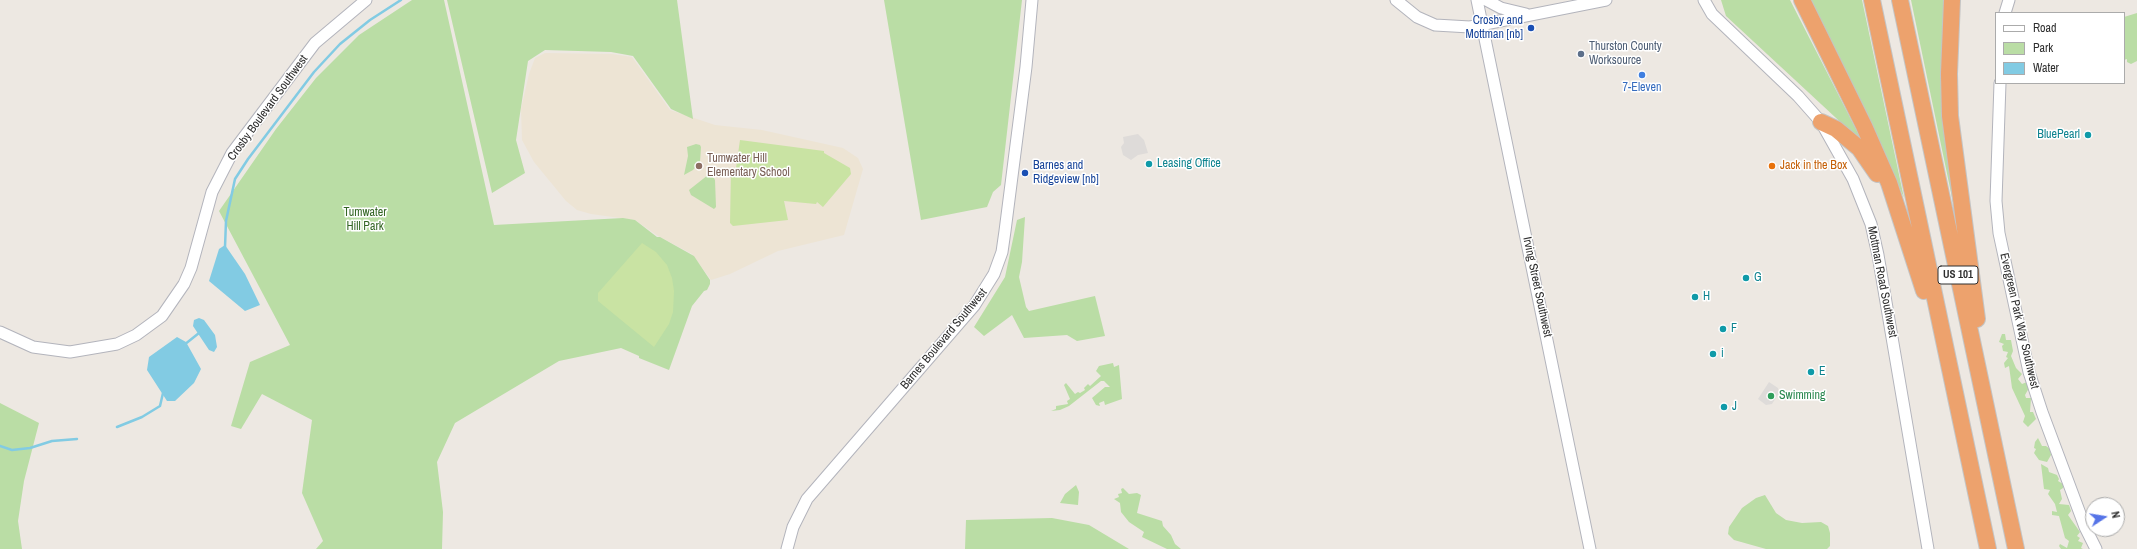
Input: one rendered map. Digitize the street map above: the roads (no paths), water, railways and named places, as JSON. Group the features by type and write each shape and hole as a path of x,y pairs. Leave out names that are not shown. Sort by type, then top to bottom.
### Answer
{"highway":[{"path":"1802,0 1878,158 1891,189 1912,252 1940,349 1954,385"},
{"name":"US 101","path":"1872,0 1988,549"},
{"name":"US 101","path":"1900,0 2016,549"},
{"path":"1952,0 1949,95 1966,240 1980,338 1980,378"},
{"path":"1960,0 1957,93 1966,240"},
{"path":"1821,122 1836,129 1848,138 1869,160 1879,177 1912,252"}],"street":[{"name":"Crosby Boulevard Southwest","path":"0,332 33,347 70,352 117,344 136,335 162,316 181,289 191,268 212,192 232,154 315,43 366,0"},
{"name":"Barnes Boulevard Southwest","path":"787,549 793,527 807,499 974,306 994,274 1002,252 1005,231 1025,76 1032,0"},
{"path":"1396,0 1417,17 1435,26 1470,27 1606,0"},
{"name":"Irving Street Southwest","path":"1477,0 1590,549"},
{"path":"1486,0 1501,8 1531,16"},
{"name":"Mottman Road Southwest","path":"1704,0 1712,14 1798,96 1821,122 1853,179 1871,224 1893,338 1928,549"},
{"path":"2005,12 2009,0"},
{"name":"Evergreen Park Way Southwest","path":"2000,84 1996,201 1999,233 2029,372 2042,412 2085,527 2096,549"}],"water":[{"path":"225,245 245,274 260,305 245,311 209,281 219,249"},
{"path":"199,318 204,320 215,335 217,347 214,352 209,350 193,326 194,320"},
{"path":"177,337 186,342 201,369 194,383 175,401 167,401 147,370 149,357"}],"waterway":[{"path":"225,247 226,221 235,179 248,159 314,72 340,44 370,20 401,0"},
{"path":"184,345 199,333"},
{"path":"117,427 142,417 160,406 163,393"},
{"path":"0,446 12,450 30,448 52,441 77,439"}],"place":[{"name":"Crosby and Mottman [nb]","path":"1531,28"},
{"name":"Thurston County Worksource","path":"1581,54"},
{"name":"7-Eleven","path":"1642,75"},
{"name":"BluePearl","path":"2088,135"},
{"name":"Leasing Office","path":"1149,164"},
{"name":"Tumwater Hill Elementary School","path":"699,166"},
{"name":"Jack in the Box","path":"1772,166"},
{"name":"Barnes and Ridgeview [nb]","path":"1025,173"},
{"name":"G","path":"1746,278"},
{"name":"H","path":"1695,297"},
{"name":"F","path":"1723,329"},
{"name":"i","path":"1713,354"},
{"name":"E","path":"1811,372"},
{"name":"Swimming","path":"1771,396"},
{"name":"J","path":"1724,407"}],"park label":[{"name":"Tumwater Hill Park","path":"365,220"}]}
